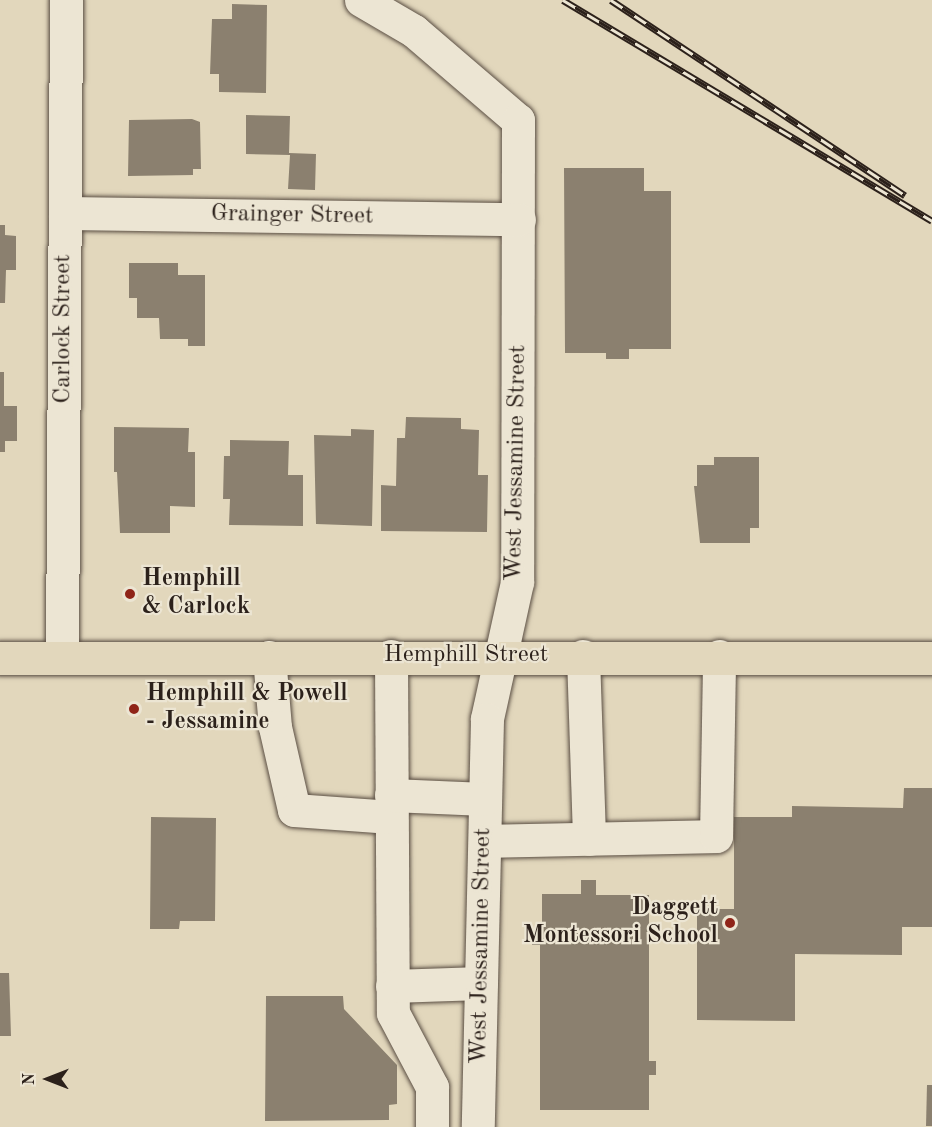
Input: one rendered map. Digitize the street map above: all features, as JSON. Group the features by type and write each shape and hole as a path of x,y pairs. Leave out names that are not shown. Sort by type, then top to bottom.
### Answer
{"main road":[{"name":"Hemphill Street","path":"0,658 391,656 932,658"}],"street":[{"name":"Carlock Street","path":"62,658 66,0"},
{"name":"West Jessamine Street","path":"361,0 414,31 518,120 517,582 487,719 478,1127"},
{"name":"Grainger Street","path":"65,213 519,219"},
{"path":"391,656 393,1013 432,1087 432,1127"},
{"path":"583,656 589,839"},
{"path":"485,841 716,836 719,656"},
{"path":"269,657 274,727 294,810 485,799"},
{"path":"392,986 481,983"}],"building":[{"path":"232,4 267,5 266,93 219,92 219,74 210,74 212,19 232,19"},
{"path":"246,115 290,116 289,153 316,154 315,190 288,189 290,155 246,154"},
{"path":"192,119 200,122 201,169 193,169 193,175 128,176 129,120"},
{"path":"564,168 644,168 644,191 671,191 671,349 629,349 629,359 606,359 606,353 565,353"},
{"path":"0,225 5,225 5,235 16,236 16,270 6,270 5,303 0,303"},
{"path":"129,263 178,263 178,275 205,275 205,346 188,346 188,339 160,339 159,318 137,318 137,298 129,298"},
{"path":"0,372 4,372 4,406 17,406 17,441 5,441 5,452 0,452"},
{"path":"406,417 461,418 461,429 479,430 478,475 488,475 487,532 381,531 381,485 396,486 397,438 405,438"},
{"path":"114,427 189,428 188,452 195,452 195,507 170,506 170,533 120,533 117,472 114,472"},
{"path":"351,429 374,430 372,526 316,524 314,435 351,436"},
{"path":"230,440 289,441 288,475 303,475 303,526 229,525 230,499 223,499 224,456 230,456"},
{"path":"714,457 759,457 759,528 750,528 750,543 700,543 694,486 697,486 697,465 714,465"},
{"path":"904,788 932,788 932,927 902,927 902,955 795,954 795,1021 697,1020 697,909 734,909 734,817 792,817 792,806 903,808"},
{"path":"151,817 216,818 215,921 180,921 179,929 150,929"},
{"path":"581,880 596,880 596,895 649,895 649,1061 656,1061 656,1075 649,1075 649,1110 540,1110 540,945 532,945 532,932 542,932 542,894 581,894"},
{"path":"0,973 9,973 11,1036 0,1036"},
{"path":"266,996 343,996 344,1009 397,1065 397,1104 389,1105 389,1120 265,1121"},
{"path":"927,1085 932,1085 932,1126 926,1126"}],"railway":[{"path":"563,0 932,221"},
{"path":"611,0 905,195"}],"place":[{"name":"Hemphill & Carlock","path":"130,594"},
{"name":"Hemphill & Powell - Jessamine","path":"134,709"},
{"name":"Daggett Montessori School","path":"730,923"}]}
